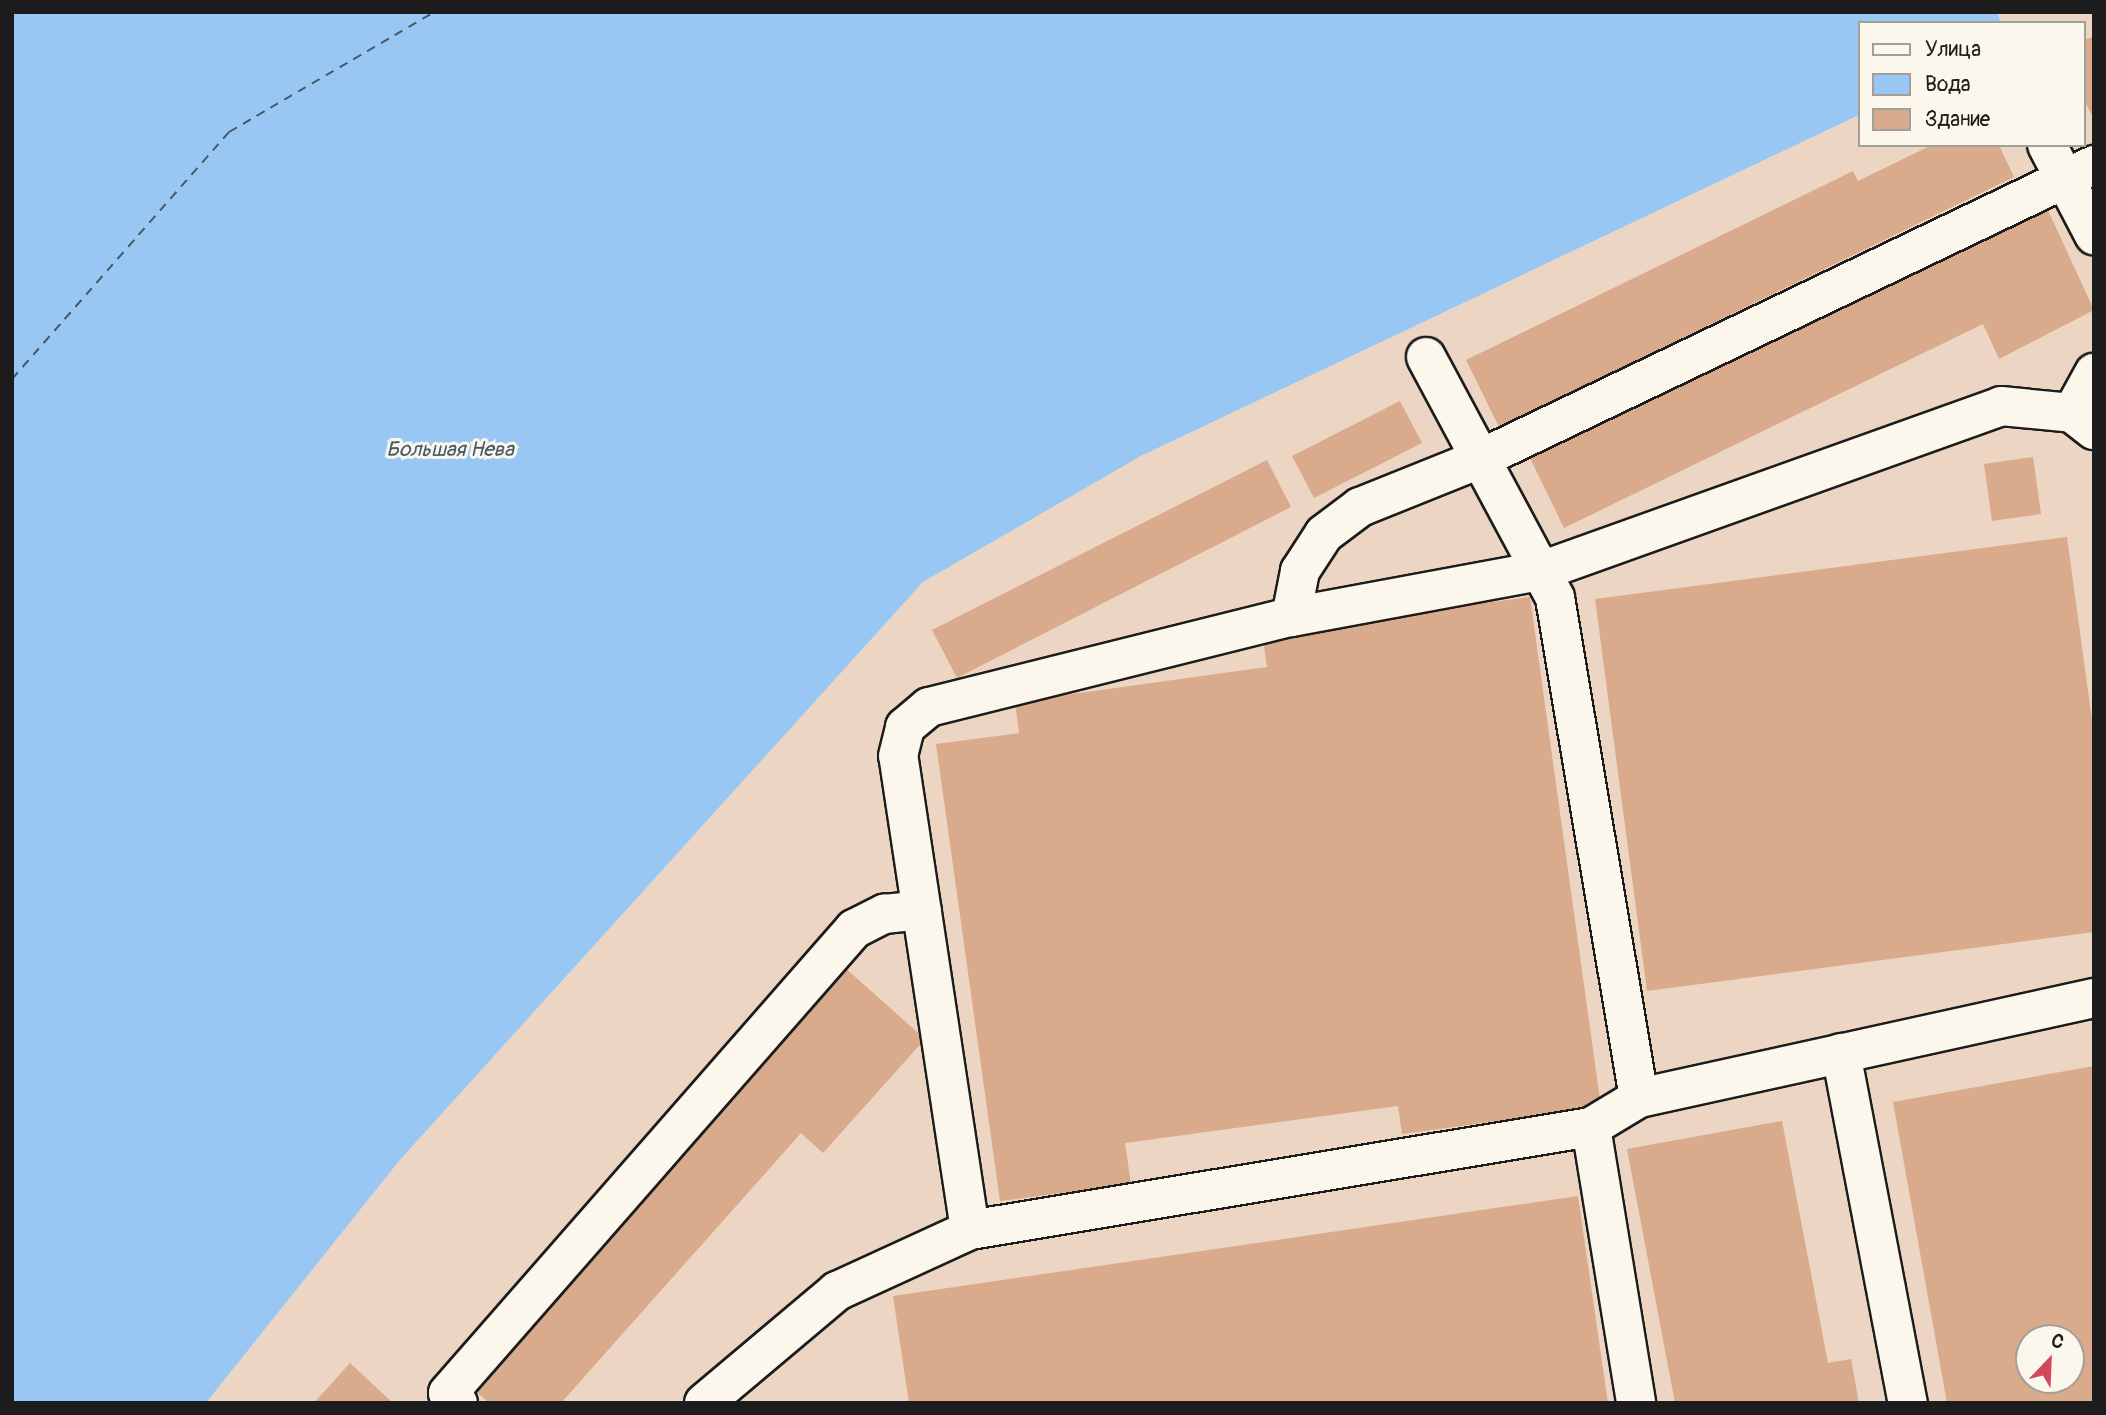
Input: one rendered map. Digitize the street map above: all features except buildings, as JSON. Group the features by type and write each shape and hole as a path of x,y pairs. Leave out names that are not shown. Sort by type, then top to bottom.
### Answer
{"lane":[{"path":"1291,617 1300,571 1324,534 1360,507 1482,458 2068,162 2094,235"},
{"path":"1426,357 1544,570 1557,612 1639,1098"},
{"path":"970,1230 898,756 905,727 929,707 1291,617 1544,570 2001,405 2083,421 2094,373"},
{"path":"458,1403 448,1393 854,929 884,914 922,910"},
{"path":"704,1403 837,1291 970,1230 1591,1127 1639,1098 2094,998"},
{"path":"1840,1054 1908,1403"},
{"path":"1591,1127 1636,1403"}],"shaded area":[{"path":"1997,12 2094,12 2094,1403 206,1403 399,1161 923,582 1141,456 1857,116 1857,147 2085,147 2085,21 2000,21"}],"water":[{"name":"Большая Нева","path":"12,12 1997,12 2000,21 1857,21 1857,116 1141,456 923,582 399,1161 206,1403 12,1403"}],"ferry route":[{"path":"12,379 229,132 434,12"}]}
